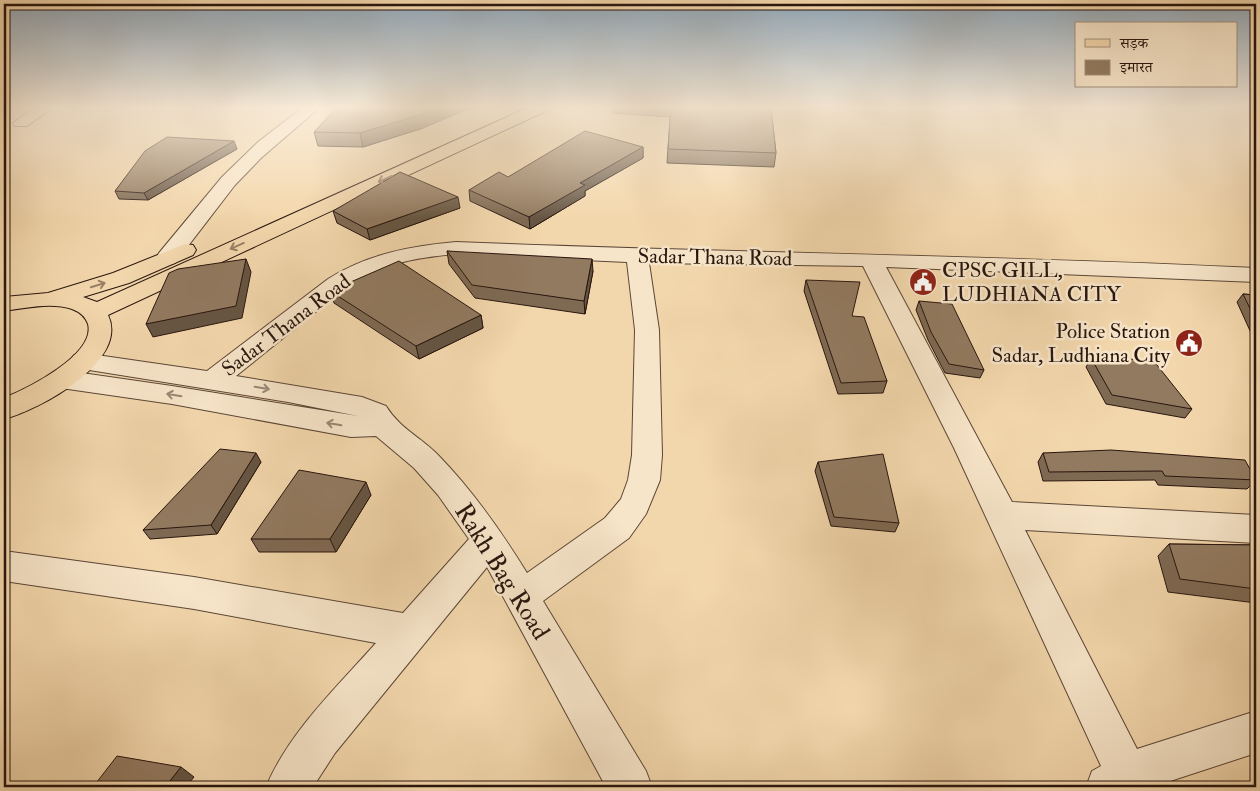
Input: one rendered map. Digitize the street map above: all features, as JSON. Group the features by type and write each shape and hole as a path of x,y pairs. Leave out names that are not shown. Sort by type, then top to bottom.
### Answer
{"main road":[{"path":"4,304 51,299 121,278 303,199 418,145"},
{"path":"95,312 460,145"},
{"path":"8,410 61,379 82,361 95,346 101,327 95,312 78,303 51,299"}],"street":[{"path":"167,258 217,193 238,170 266,145"},
{"name":"Sadar Thana Road","path":"214,380 336,284 355,272 383,260 423,250 456,248 637,256 871,260 1256,275"},
{"path":"521,597 616,528 635,505 644,480 647,455 647,330 637,256"},
{"path":"871,260 969,448 1001,515 1118,780 1256,732"},
{"name":"Rakh Bag Road","path":"82,361 214,380 362,407 376,413 382,425 425,460 449,486 489,540 630,787"},
{"path":"61,379 172,395 351,427 382,425"},
{"path":"1001,515 1256,529"},
{"path":"288,787 320,738 489,540"},
{"path":"4,566 194,593 410,632"}],"building":[{"path":"155,145 227,145 144,193 115,191 145,151"},
{"path":"562,145 635,145 643,147 580,183 585,185 529,217 469,190 499,172 508,177"},
{"path":"668,145 775,145 776,153 668,149"},
{"path":"400,172 458,197 367,229 333,211"},
{"path":"447,251 592,259 584,301 472,285"},
{"path":"246,259 236,306 146,324 169,273 178,269"},
{"path":"399,261 481,315 416,346 330,291"},
{"path":"806,280 860,282 852,316 864,317 887,381 841,383"},
{"path":"1243,294 1256,295 1256,321"},
{"path":"919,301 952,304 984,370 949,364 931,332"},
{"path":"1091,358 1153,360 1192,409 1112,395"},
{"path":"220,449 256,453 211,525 143,530"},
{"path":"1111,450 1245,460 1256,480 1165,476 1162,471 1049,472 1043,453"},
{"path":"883,454 899,523 834,517 818,462"},
{"path":"299,470 366,482 330,539 251,539"},
{"path":"1169,544 1256,545 1256,589 1180,579"},
{"path":"117,756 181,767 165,787 93,787"}],"place":[{"name":"CPSC GILL, LUDHIANA CITY","path":"923,282"},
{"name":"Police Station Sadar, Ludhiana City","path":"1189,343"}]}
